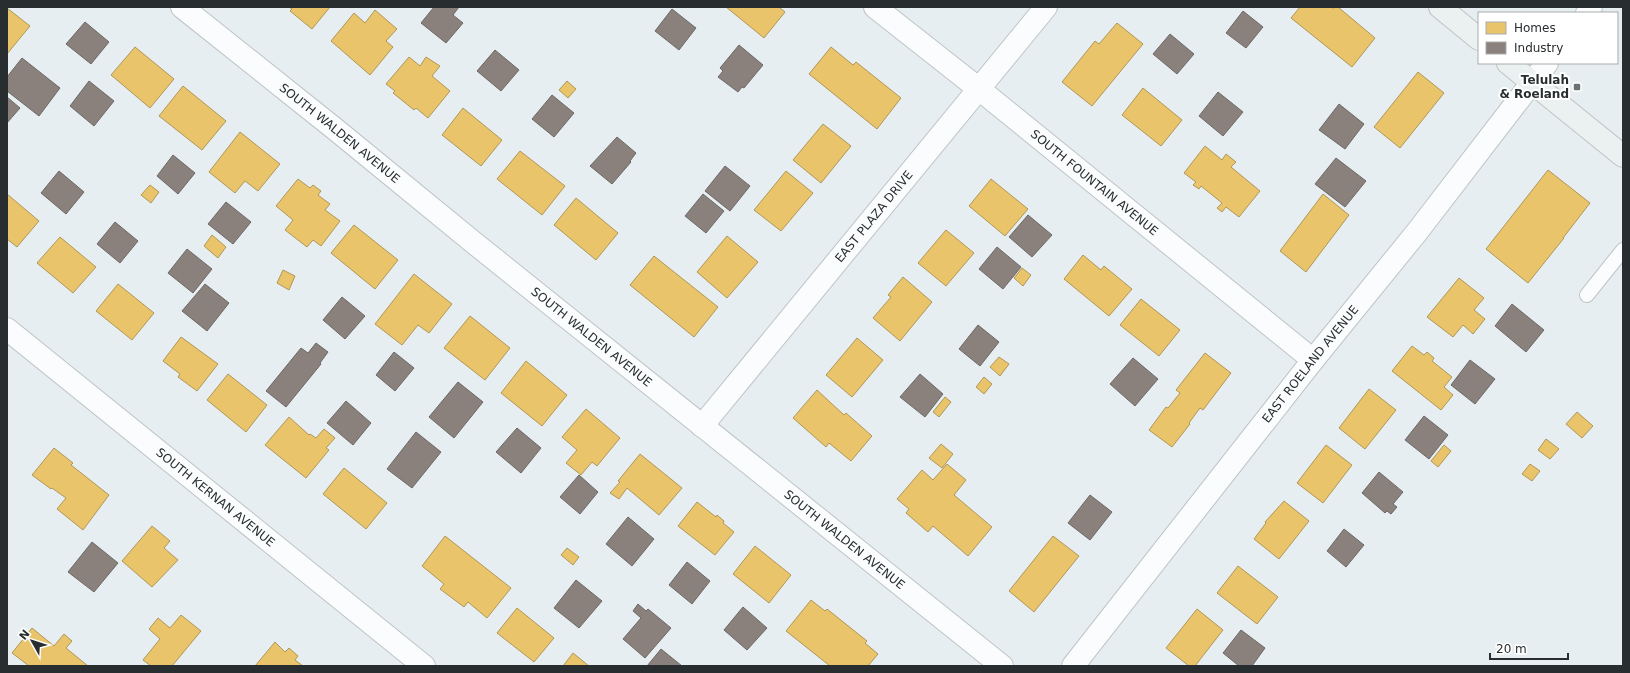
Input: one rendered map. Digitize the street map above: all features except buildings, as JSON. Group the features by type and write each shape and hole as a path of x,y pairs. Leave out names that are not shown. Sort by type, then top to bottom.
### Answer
{"street":[{"name":"SOUTH WALDEN AVENUE","path":"182,7 1002,666"},
{"name":"SOUTH FOUNTAIN AVENUE","path":"875,7 979,89 1313,360"},
{"name":"EAST PLAZA DRIVE","path":"702,426 1046,7"},
{"path":"1440,7 1478,38"},
{"path":"1509,64 1623,156"},
{"name":"EAST ROELAND AVENUE","path":"1073,666 1313,360 1417,232 1546,64"},
{"name":"SOUTH KERNAN AVENUE","path":"7,329 424,666"}],"lane":[{"path":"1587,295 1623,250"}],"place":[{"name":"Telulah & Roeland","path":"1577,87"}]}
